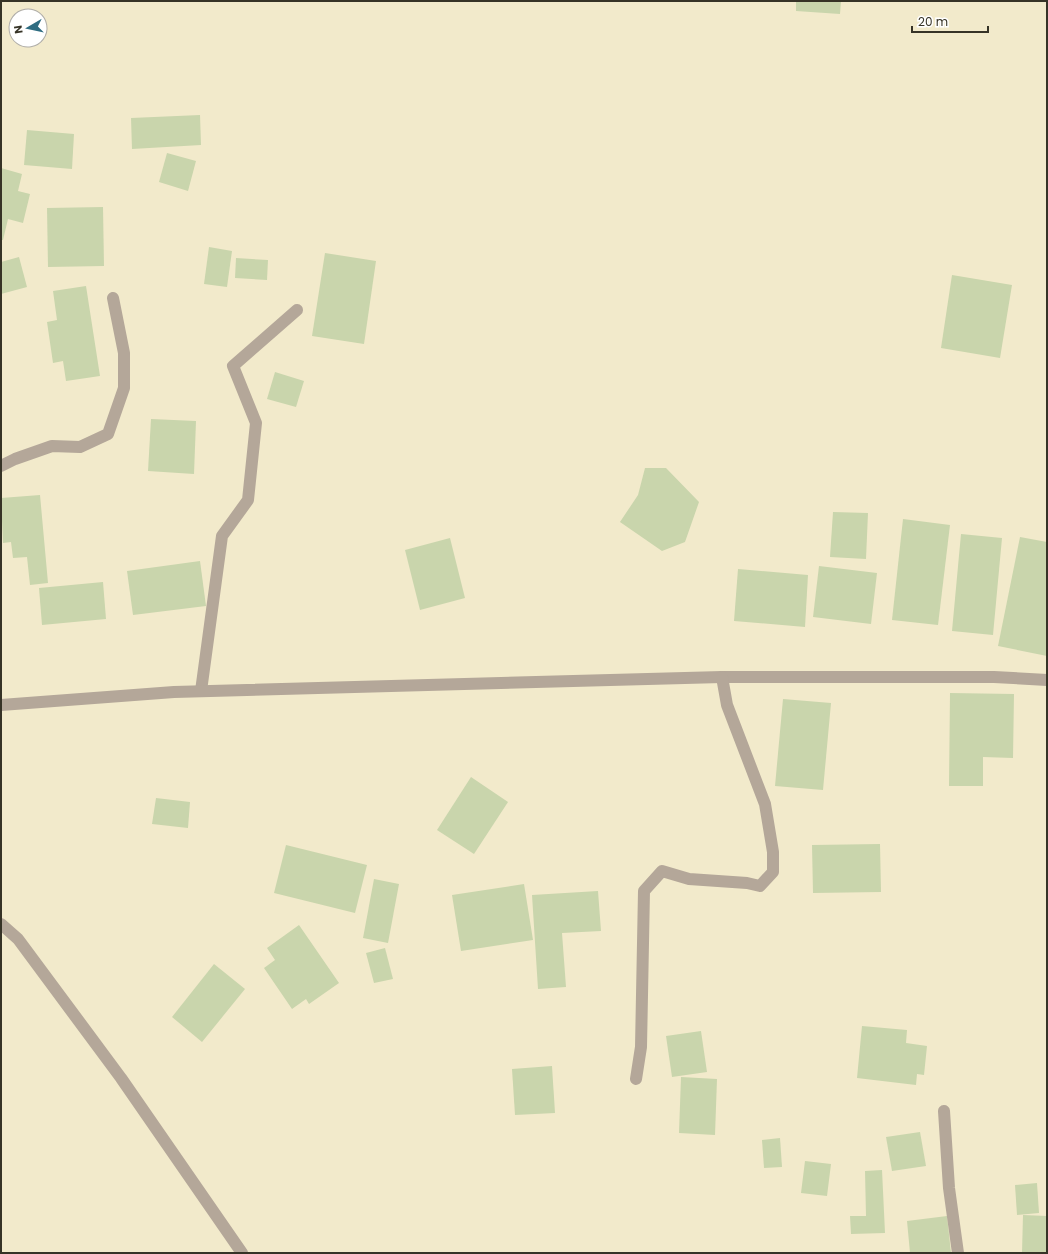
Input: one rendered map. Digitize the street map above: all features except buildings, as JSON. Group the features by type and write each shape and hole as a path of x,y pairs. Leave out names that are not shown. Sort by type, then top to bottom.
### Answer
{"street":[{"path":"1,466 15,459 52,446 80,447 108,434 124,388 124,353 113,298"},
{"path":"201,691 222,536 248,500 256,423 233,366 297,310"},
{"path":"636,1080 641,1047 644,891 662,871 689,879 747,883 760,886 773,872 774,852 765,804 727,705 722,677"},
{"path":"1,705 201,691 722,677 994,678 1047,680"},
{"path":"1,924 18,939 116,1071 242,1253"},
{"path":"944,1111 949,1188 958,1253"}]}
